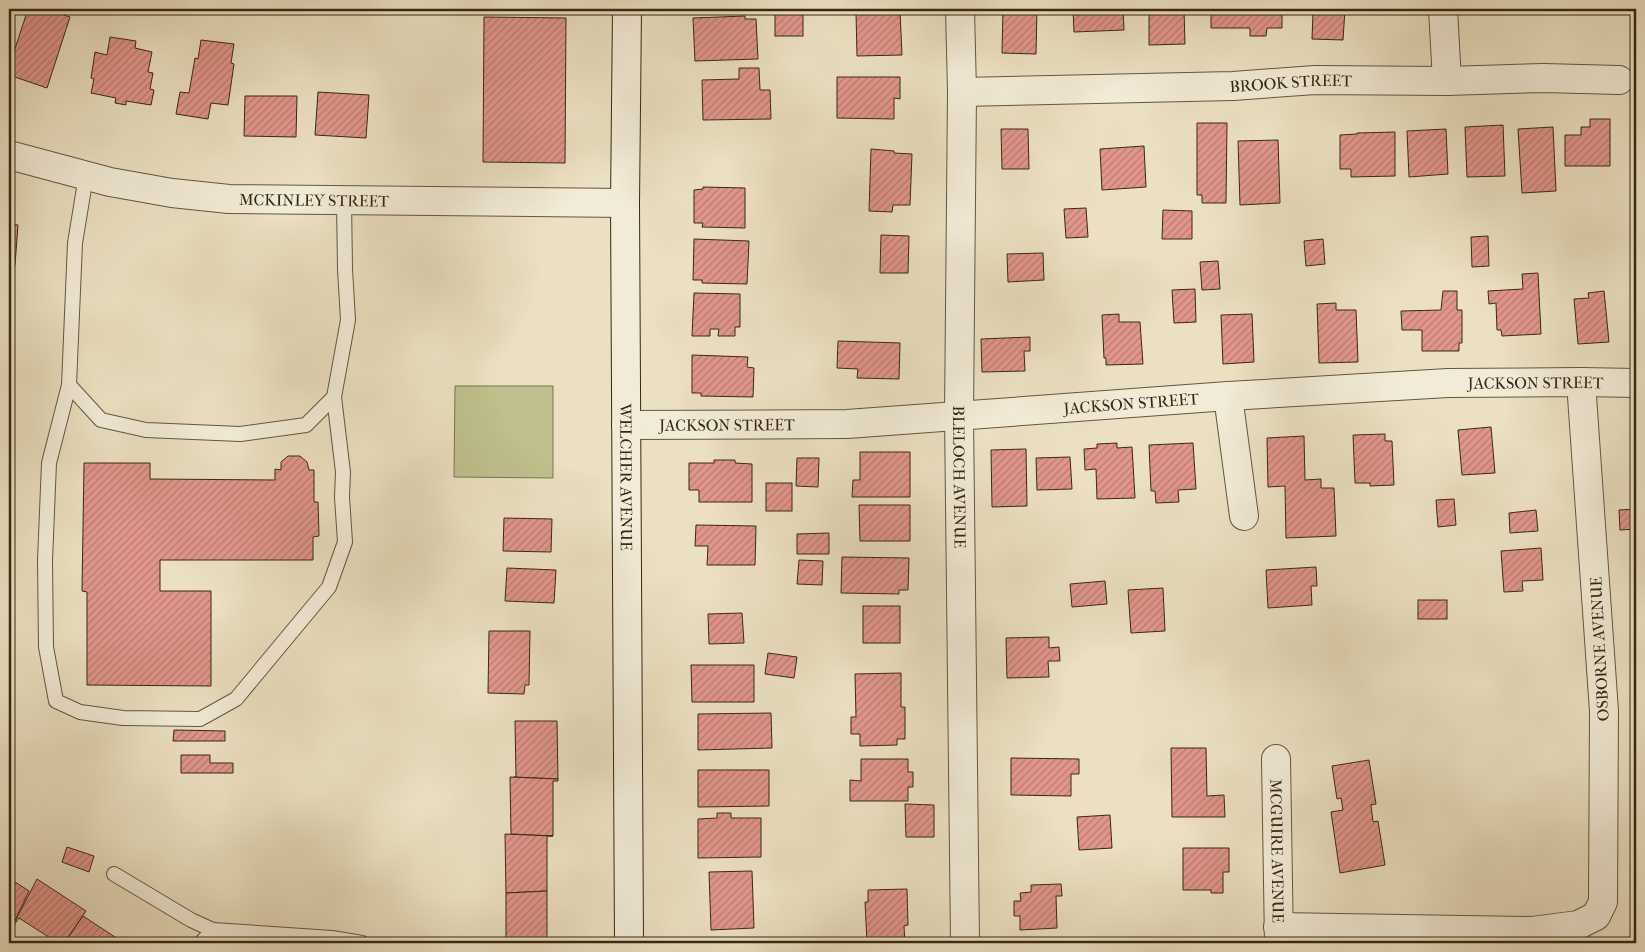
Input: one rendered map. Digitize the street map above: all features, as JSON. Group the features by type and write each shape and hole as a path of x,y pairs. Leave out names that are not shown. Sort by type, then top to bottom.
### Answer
{"street":[{"name":"WELCHER AVENUE","path":"626,9 625,203 629,943"},
{"name":"BLELOCH AVENUE","path":"960,9 962,92 959,416 965,943"},
{"path":"1443,9 1447,81"},
{"name":"BROOK STREET","path":"962,92 1233,86 1315,80 1447,81 1543,78 1619,80"},
{"name":"MCKINLEY STREET","path":"9,155 110,182 172,193 229,199 625,203"},
{"name":"OSBORNE AVENUE","path":"1279,935 1532,931 1578,925 1596,916 1603,902 1604,711 1581,382"},
{"name":"JACKSON STREET","path":"626,425 847,424 1228,396 1448,383 1636,383"},
{"path":"1228,396 1244,516"},
{"name":"MCGUIRE AVENUE","path":"1276,759 1279,935"}],"lane":[{"path":"86,176 75,243 69,384 49,463 46,647 56,701 80,712 123,718 200,719 236,699 329,587 345,542 342,497 343,472 334,397 348,320 344,200"},
{"path":"69,384 101,420 146,430 240,434 306,425 334,397"},
{"path":"114,874 191,920 212,930 332,938 362,943"},
{"path":"201,943 212,930"}],"green space":[{"path":"455,386 553,386 553,478 454,477"}],"building":[{"path":"28,9 46,9 70,17 47,88 9,75 9,67"},
{"path":"775,9 803,9 803,36 775,36"},
{"path":"1003,9 1037,9 1036,54 1002,53"},
{"path":"1073,9 1123,9 1124,30 1074,32"},
{"path":"1149,9 1184,9 1185,44 1149,45"},
{"path":"1211,9 1282,9 1282,28 1267,28 1266,36 1250,36 1250,28 1211,28"},
{"path":"1311,9 1345,9 1343,40 1312,39 1313,13 1311,13"},
{"path":"900,11 902,55 857,56 856,13"},
{"path":"745,16 745,19 756,19 758,59 695,61 693,18"},
{"path":"484,17 566,18 565,163 483,162"},
{"path":"110,37 136,41 135,48 152,52 148,72 153,73 150,89 154,90 151,105 126,101 126,105 115,103 116,98 91,93 94,79 91,78 95,52 107,55"},
{"path":"201,40 234,44 231,63 234,64 228,105 211,103 208,119 176,114 180,92 189,93 195,58 198,59"},
{"path":"739,68 759,68 760,90 770,90 771,119 703,120 702,80 739,79"},
{"path":"837,77 900,77 900,99 894,98 894,119 837,118"},
{"path":"318,92 369,95 366,138 315,135"},
{"path":"245,96 297,96 296,137 244,136"},
{"path":"1590,119 1610,119 1610,166 1565,166 1565,135 1581,135 1581,127 1590,127"},
{"path":"1197,123 1227,123 1226,203 1202,203 1202,195 1197,195"},
{"path":"1503,125 1505,176 1467,177 1465,127"},
{"path":"1553,127 1556,191 1522,193 1518,129"},
{"path":"1001,129 1028,129 1029,169 1002,169"},
{"path":"1446,129 1448,174 1409,177 1407,131"},
{"path":"1395,132 1395,176 1351,177 1351,169 1340,169 1340,135"},
{"path":"1278,140 1280,203 1240,205 1238,141"},
{"path":"1144,146 1146,187 1102,190 1100,149"},
{"path":"871,149 912,154 910,205 893,205 892,212 869,211"},
{"path":"703,187 745,188 745,228 702,227 703,223 694,223 694,190 703,189"},
{"path":"1086,208 1088,237 1066,238 1064,209"},
{"path":"1163,210 1192,211 1192,239 1162,239"},
{"path":"9,224 18,225 15,265 9,265"},
{"path":"881,235 909,236 908,273 880,273"},
{"path":"1488,236 1489,266 1472,267 1471,237"},
{"path":"694,239 749,241 747,284 702,283 702,280 693,280"},
{"path":"1323,239 1325,264 1306,266 1304,241"},
{"path":"1043,253 1044,280 1008,282 1007,254"},
{"path":"1218,261 1220,289 1202,290 1200,262"},
{"path":"1538,273 1541,334 1502,336 1501,330 1497,330 1496,303 1489,304 1488,291 1523,289 1522,274"},
{"path":"1195,289 1196,322 1174,323 1172,290"},
{"path":"1443,291 1457,291 1457,310 1462,310 1462,343 1459,343 1459,351 1422,351 1422,330 1402,330 1401,311 1441,310"},
{"path":"1604,291 1609,342 1578,344 1574,299 1589,298 1588,293"},
{"path":"694,293 740,294 740,327 735,327 735,336 718,336 719,329 710,329 710,336 692,336"},
{"path":"1336,303 1336,310 1356,310 1358,362 1319,363 1317,304"},
{"path":"1119,314 1119,322 1140,322 1143,364 1106,365 1102,315"},
{"path":"1252,314 1254,362 1223,364 1221,315"},
{"path":"1030,337 1030,351 1024,351 1025,371 982,372 981,339"},
{"path":"838,341 900,343 899,379 857,378 858,369 837,368"},
{"path":"692,355 748,357 747,367 754,368 753,397 701,396 701,393 692,393"},
{"path":"1633,408 1636,408 1636,457"},
{"path":"1491,427 1495,473 1462,475 1458,430"},
{"path":"1385,434 1385,441 1392,441 1394,485 1370,486 1370,483 1355,483 1353,435"},
{"path":"1304,436 1305,480 1321,479 1321,488 1334,488 1336,536 1286,538 1285,486 1268,487 1267,438"},
{"path":"1117,443 1117,448 1132,447 1135,498 1097,499 1096,469 1085,470 1084,449 1097,448 1097,444"},
{"path":"1193,443 1196,489 1178,490 1179,502 1156,503 1155,491 1151,491 1149,445"},
{"path":"1026,449 1027,506 992,507 991,450"},
{"path":"860,452 910,452 910,497 852,497 853,480 860,480"},
{"path":"288,456 300,456 307,462 309,470 314,470 314,502 318,502 319,536 313,537 313,560 160,560 160,591 211,591 211,686 87,685 87,592 82,591 84,463 150,463 150,479 275,480 275,469 281,470 281,462"},
{"path":"1070,457 1072,489 1037,490 1036,458"},
{"path":"797,458 819,458 818,487 796,486"},
{"path":"714,460 735,460 735,463 752,464 752,502 699,502 699,490 689,490 689,463 714,463"},
{"path":"766,483 792,483 792,511 766,511"},
{"path":"1454,499 1456,525 1438,527 1436,500"},
{"path":"859,505 910,505 910,541 860,541"},
{"path":"1636,509 1636,529 1620,530 1619,510"},
{"path":"1536,510 1538,531 1510,533 1509,513"},
{"path":"504,518 552,519 551,552 503,551"},
{"path":"696,525 756,526 755,565 707,565 708,546 695,546"},
{"path":"829,533 829,554 797,554 797,534"},
{"path":"1541,548 1543,580 1522,581 1523,591 1504,592 1501,551"},
{"path":"842,557 909,558 908,590 899,590 899,594 841,593"},
{"path":"799,560 823,561 822,585 797,584"},
{"path":"1316,567 1317,586 1311,586 1312,605 1268,608 1266,570"},
{"path":"507,568 556,570 554,603 505,601"},
{"path":"1105,581 1107,604 1072,607 1070,584"},
{"path":"1163,588 1165,631 1131,633 1128,590"},
{"path":"1418,600 1447,600 1447,619 1418,619"},
{"path":"863,606 900,606 900,643 863,643"},
{"path":"742,613 744,643 709,644 708,614"},
{"path":"489,631 530,631 529,685 525,685 524,694 488,693"},
{"path":"1049,637 1049,648 1059,647 1060,661 1048,661 1049,677 1007,678 1006,638"},
{"path":"768,653 797,657 794,678 765,674"},
{"path":"691,665 754,665 754,702 692,702"},
{"path":"901,673 901,707 905,707 905,739 897,739 897,745 860,746 860,734 851,734 851,717 856,717 855,674"},
{"path":"771,713 772,748 698,750 698,714"},
{"path":"515,721 557,721 558,779 514,777 516,777"},
{"path":"174,730 225,731 225,741 173,741"},
{"path":"1171,748 1206,748 1207,796 1224,795 1225,817 1172,817"},
{"path":"181,755 210,755 210,763 233,763 233,773 181,773"},
{"path":"1011,758 1079,759 1079,774 1071,774 1071,796 1011,795"},
{"path":"861,759 908,759 908,772 913,772 913,787 908,787 908,801 850,801 850,780 861,781"},
{"path":"1369,760 1376,804 1371,805 1373,822 1378,821 1385,865 1340,873 1331,812 1343,810 1341,798 1337,799 1332,766"},
{"path":"698,770 769,770 769,806 698,807"},
{"path":"510,777 558,779 558,781 553,781 553,836 511,834"},
{"path":"905,804 934,805 934,837 906,837"},
{"path":"717,813 731,813 731,818 761,818 761,857 698,858 698,819 717,818"},
{"path":"1110,815 1112,848 1079,850 1077,817"},
{"path":"505,834 553,836 547,836 547,891 506,893"},
{"path":"67,847 94,856 89,872 62,862"},
{"path":"1183,848 1229,848 1229,872 1223,872 1223,893 1211,893 1211,890 1183,890"},
{"path":"752,871 754,928 711,930 709,872"},
{"path":"9,878 29,891 11,929 9,928"},
{"path":"37,879 86,911 64,943 58,943 19,918 11,929"},
{"path":"1061,884 1062,896 1056,896 1057,928 1020,930 1020,916 1014,916 1014,901 1021,901 1020,893 1031,892 1031,885"},
{"path":"907,889 908,925 904,926 905,943 867,943 865,902 868,902 868,890"},
{"path":"547,891 547,943 506,943 506,893"},
{"path":"83,916 121,941 120,943 64,943"},
{"path":"1176,938 1209,939 1209,943 1176,943"}]}
